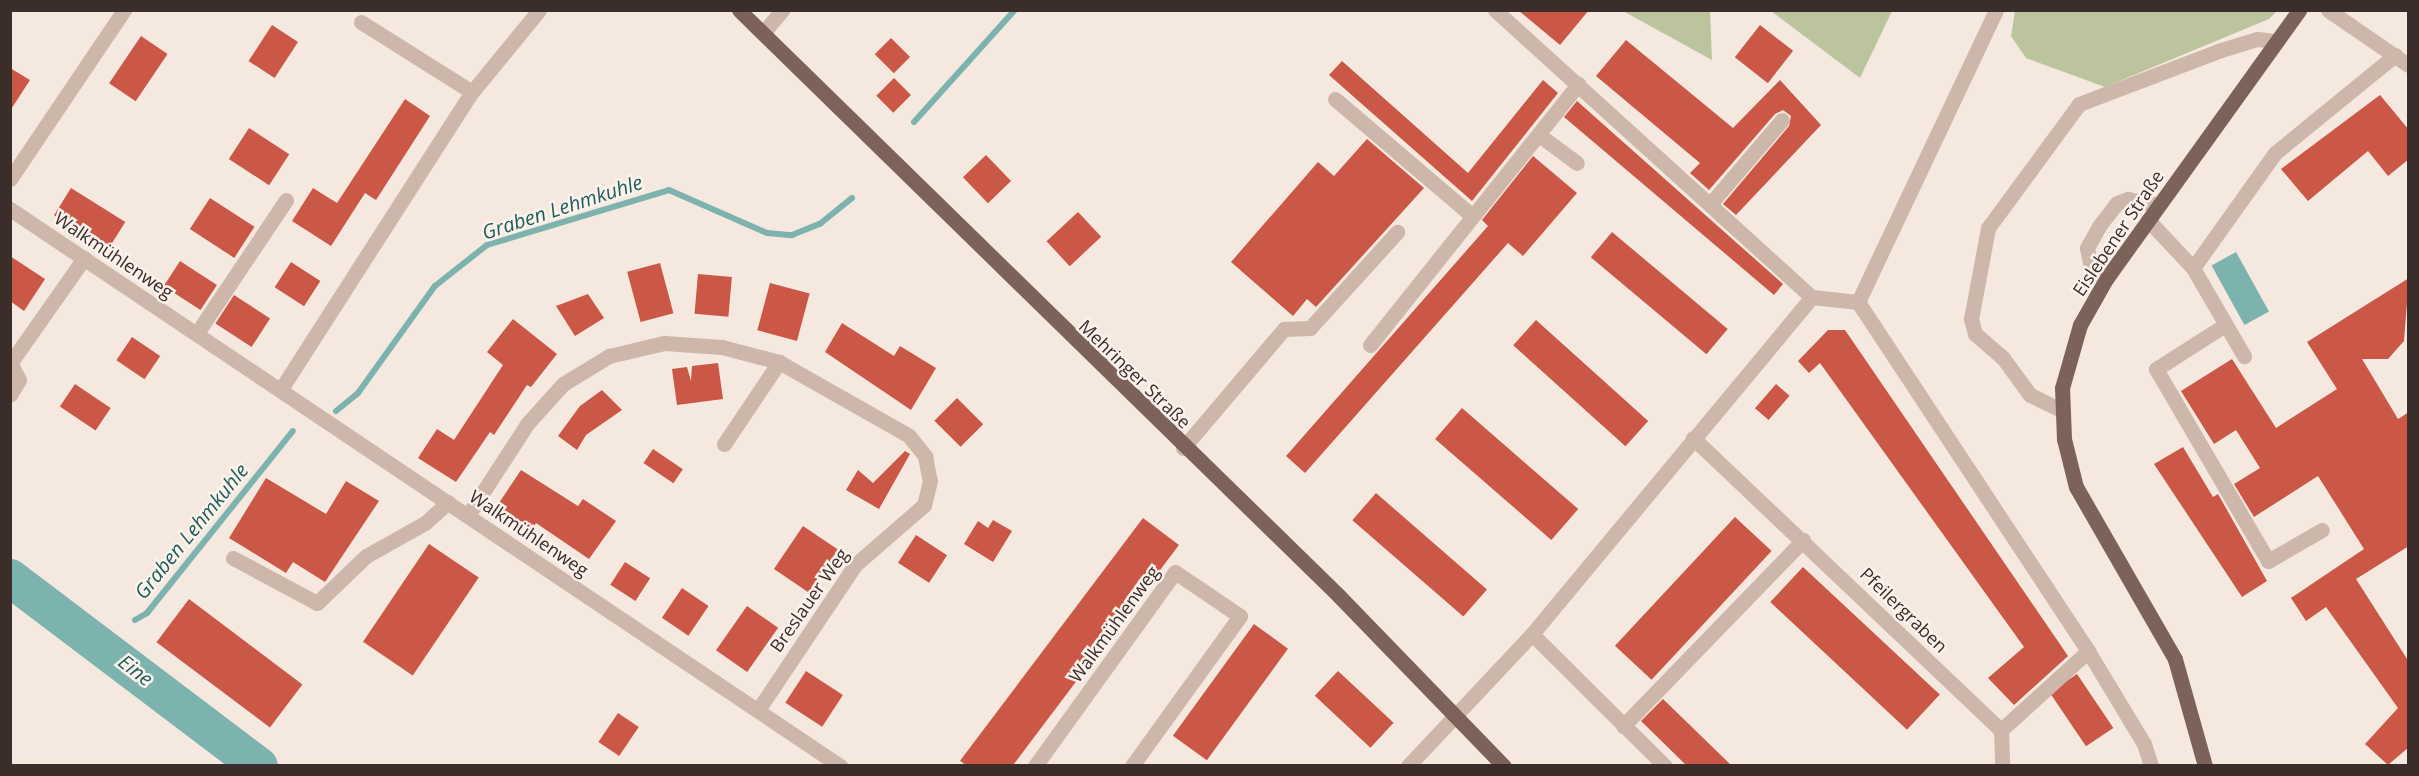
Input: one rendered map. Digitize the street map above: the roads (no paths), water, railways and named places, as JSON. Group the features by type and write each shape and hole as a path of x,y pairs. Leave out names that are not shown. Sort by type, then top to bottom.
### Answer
{"main road":[{"name":"Mehringer Straße","path":"739,10 1183,448 1339,596 1504,765"},
{"name":"Eislebener Straße","path":"2205,765 2175,659 2076,487 2061,410 2073,344 2106,279 2299,10"}],"street":[{"path":"10,179 124,10"},
{"path":"281,389 472,92 539,10"},
{"path":"763,33 782,10"},
{"path":"1495,10 1711,203 1812,297 1858,302"},
{"path":"1858,302 1892,235 1996,10"},
{"path":"2328,10 2409,65"},
{"path":"361,22 472,92"},
{"path":"2061,410 2030,395 2003,358 1975,334 1971,319 1988,228 2079,104 2221,50 2257,39 2277,41"},
{"path":"2193,268 2276,153 2395,55"},
{"path":"1370,345 1470,214 1539,135 1578,84"},
{"path":"1335,99 1470,214"},
{"path":"1711,203 1782,120"},
{"path":"1539,135 1577,163"},
{"path":"2106,279 2091,267 2087,248 2099,226 2117,203 2128,199 2158,205"},
{"path":"197,333 286,200"},
{"name":"Walkmühlenweg","path":"10,209 840,765"},
{"path":"2148,220 2193,268 2244,356"},
{"path":"1183,448 1284,329 1310,328 1397,232"},
{"path":"10,395 19,380 11,362 84,258"},
{"path":"1408,765 1532,634 1812,297"},
{"path":"1858,302 2088,651 2144,744 2151,765"},
{"path":"2225,325 2156,369 2268,561 2322,530"},
{"name":"Breslauer Weg","path":"468,515 527,424 563,384 609,356 664,343 722,347 779,362 909,436 925,456 930,481 924,505 855,565 758,710"},
{"path":"724,444 779,362"},
{"name":"Pfeilergraben","path":"1693,438 2001,730"},
{"path":"233,558 316,603 366,556 425,523 448,502"},
{"path":"1623,726 1803,540"},
{"name":"Walkmühlenweg","path":"1035,765 1175,572 1240,616 1132,765"},
{"path":"1532,634 1665,765"},
{"path":"2002,765 2001,730 2088,651"}],"water":[{"path":"2236,252 2269,311 2244,325 2212,266"}],"waterway":[{"name":"Graben Lehmkuhle","path":"914,122 1015,10"},
{"name":"Graben Lehmkuhle","path":"336,411 358,393 435,286 487,245 669,190 767,233 792,235 821,223 852,198"},
{"name":"Graben Lehmkuhle","path":"135,620 147,613 293,431"},
{"name":"Eine","path":"10,578 259,766"}]}
